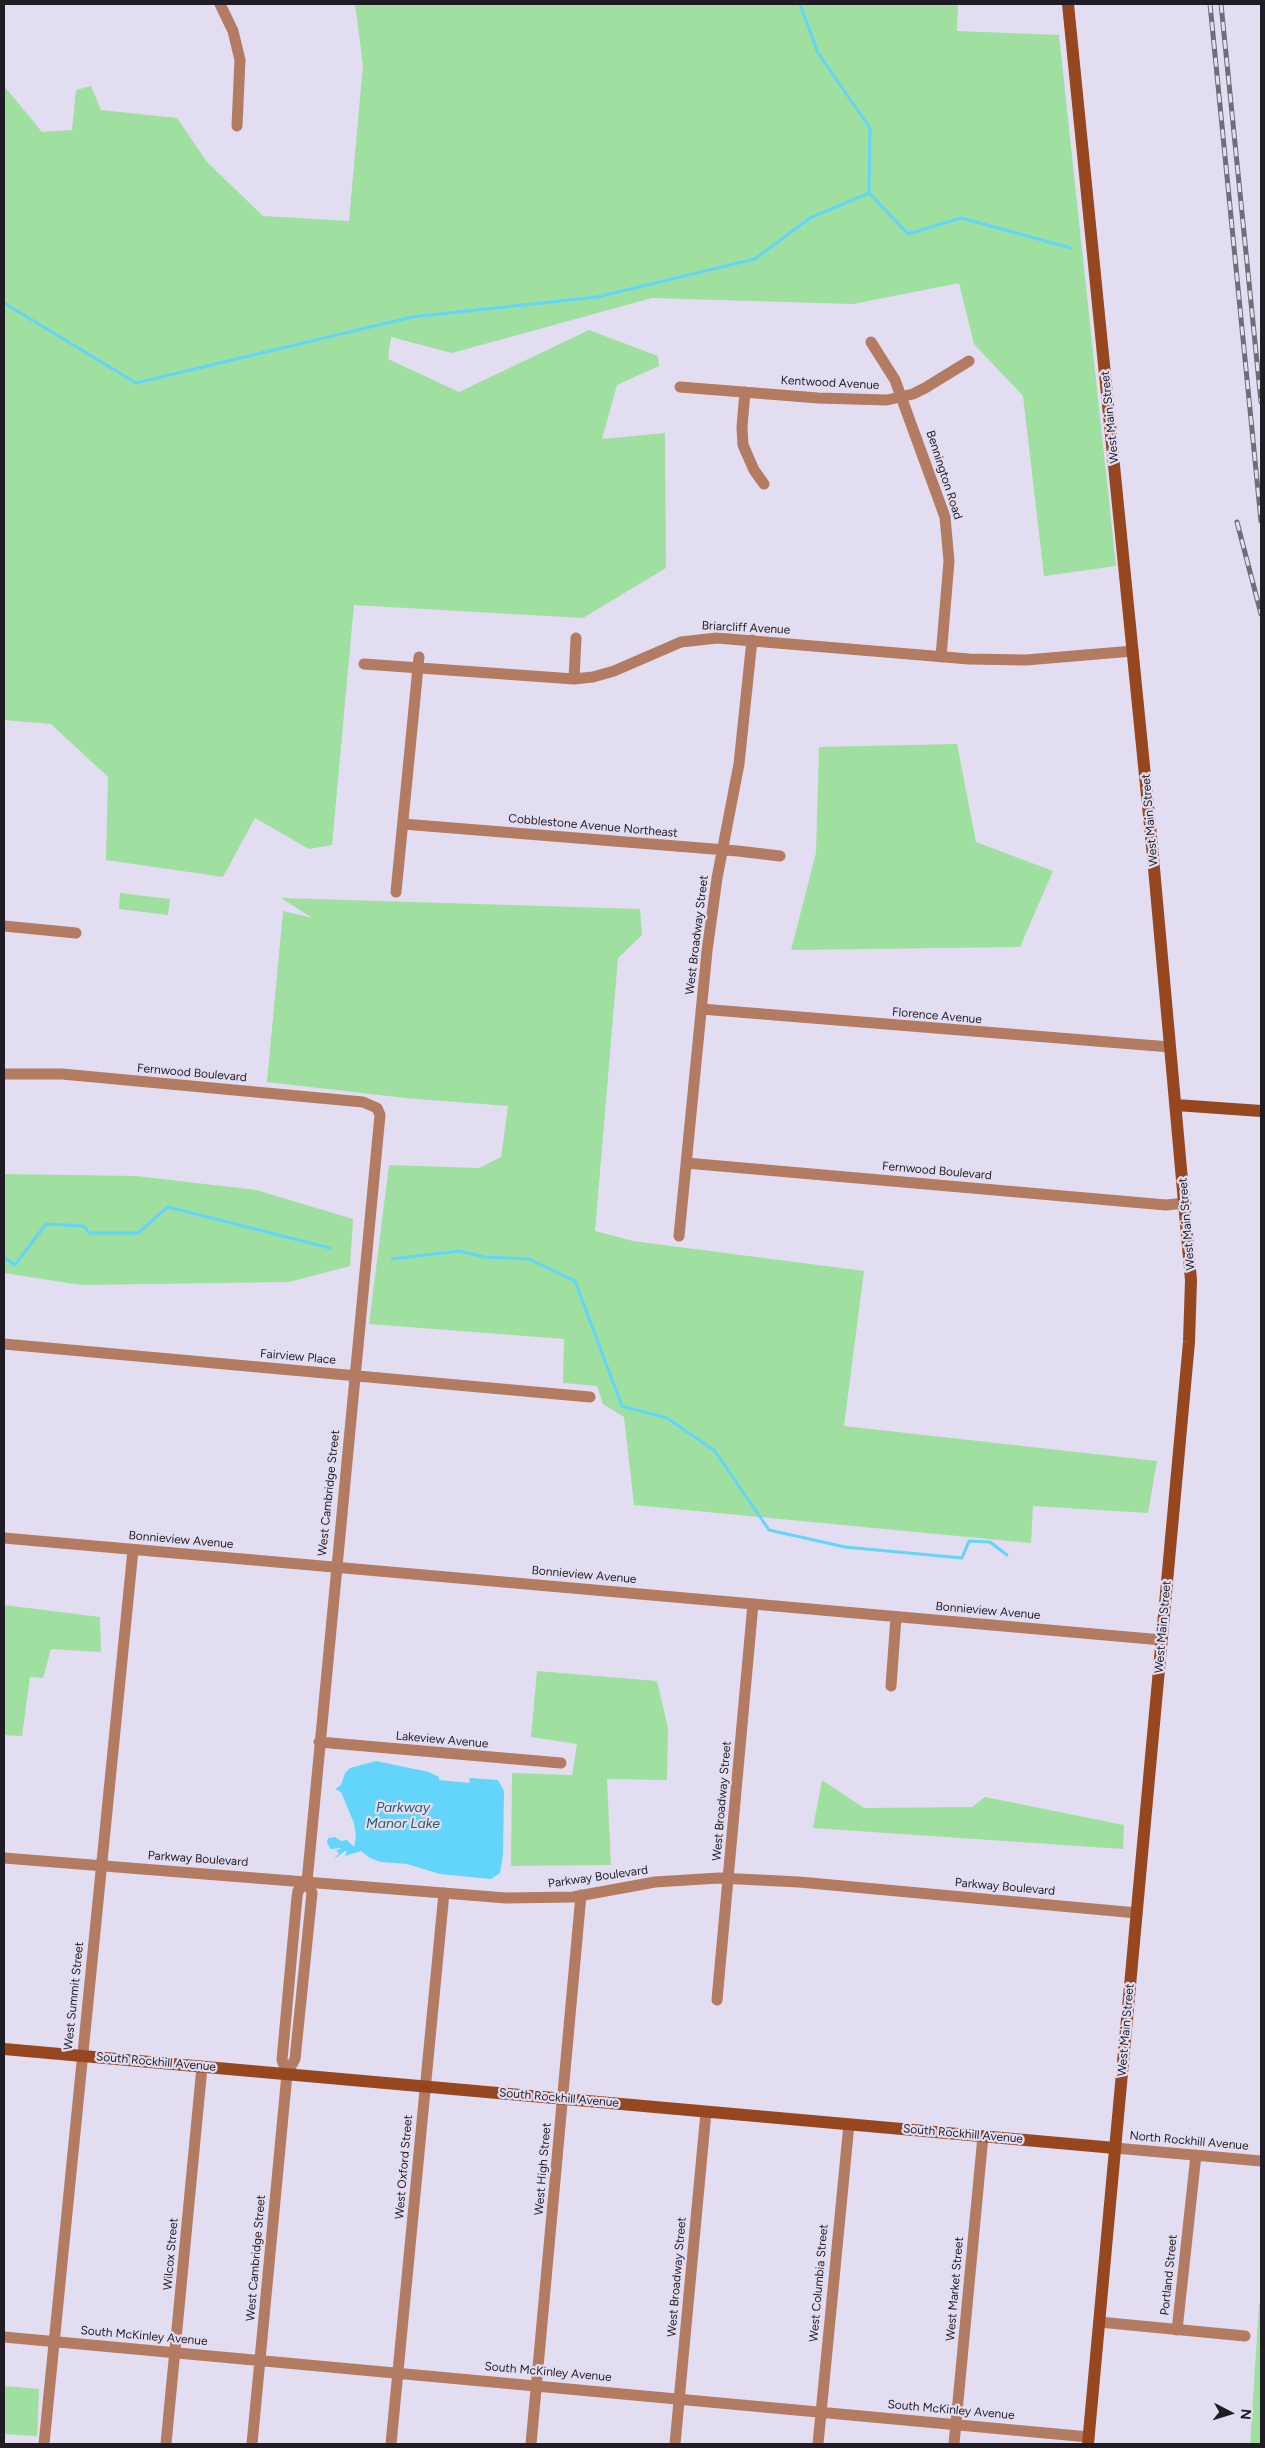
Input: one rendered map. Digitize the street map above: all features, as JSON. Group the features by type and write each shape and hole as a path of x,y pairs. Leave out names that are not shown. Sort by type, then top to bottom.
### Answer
{"street":[{"path":"220,4 233,31 240,60 237,126"},
{"name":"West Main Street","path":"1068,4 1133,651 1191,1266 1190,1325 1088,2440"},
{"name":"Bennington Road","path":"871,342 888,367 902,397 936,488 947,529 949,575 941,657"},
{"name":"Kentwood Avenue","path":"680,387 869,401 902,397 925,388 969,361"},
{"path":"745,392 742,426 743,445 750,464 764,484"},
{"path":"574,679 576,638"},
{"name":"Briarcliff Avenue","path":"364,664 419,662 574,679 593,677 614,671 688,640 717,638 941,657 1026,660 1133,651"},
{"name":"West Broadway Street","path":"679,1236 701,1009 713,908 739,764 752,640"},
{"path":"396,892 419,662"},
{"name":"Cobblestone Avenue Northeast","path":"402,824 780,856"},
{"path":"4,926 76,933"},
{"name":"Florence Avenue","path":"701,1009 1170,1047"},
{"name":"Fernwood Boulevard","path":"4,1074 72,1075 362,1102 376,1108"},
{"path":"1176,1105 1261,1112"},
{"name":"West Cambridge Street","path":"252,2444 287,2074 295,2058 312,1893 308,1881 335,1567 380,1115 376,1108"},
{"name":"Fernwood Boulevard","path":"686,1163 1166,1205 1186,1203"},
{"name":"Fairview Place","path":"4,1344 590,1397"},
{"name":"Bonnieview Avenue","path":"4,1538 1162,1640"},
{"name":"West Summit Street","path":"44,2444 133,1550"},
{"name":"West Broadway Street","path":"717,2000 753,1604"},
{"path":"891,1686 896,1617"},
{"name":"Lakeview Avenue","path":"320,1742 561,1763"},
{"name":"Parkway Boulevard","path":"4,1858 535,1899 581,1896 675,1880 729,1878 1137,1913"},
{"name":"West Oxford Street","path":"391,2444 444,1893"},
{"name":"West High Street","path":"531,2444 581,1896"},
{"name":"South Rockhill Avenue","path":"4,2049 1115,2148"},
{"name":"Wilcox Street","path":"166,2444 202,2066"},
{"name":"West Broadway Street","path":"675,2444 706,2112"},
{"name":"West Columbia Street","path":"818,2444 849,2124"},
{"name":"West Market Street","path":"954,2444 983,2136"},
{"name":"North Rockhill Avenue","path":"1115,2148 1261,2161"},
{"name":"Portland Street","path":"1196,2155 1177,2330 1246,2336"},
{"path":"1099,2322 1177,2330"},
{"name":"South McKinley Avenue","path":"4,2337 821,2411 956,2424 1088,2440"}],"green space":[{"path":"355,4 958,4 957,31 1059,35 1116,566 1044,576 1023,396 974,344 959,283 853,304 652,298 452,353 391,337 388,359 459,392 589,330 658,356 659,366 617,385 602,439 665,433 666,568 583,618 354,605 332,845 309,849 255,818 223,877 106,860 108,777 51,724 4,720 4,86 42,132 72,130 76,90 91,86 101,110 177,118 207,162 263,216 349,221 363,65"},
{"path":"957,744 976,842 1053,871 1020,947 791,950 816,853 819,747"},
{"path":"120,893 170,899 168,915 119,909"},
{"path":"281,898 640,909 642,935 618,958 595,1231 633,1241 864,1271 844,1426 1157,1461 1148,1513 1033,1506 1031,1543 634,1505 624,1417 603,1404 597,1386 563,1383 564,1339 369,1324 389,1165 479,1168 501,1157 508,1106 405,1098 267,1082 283,911 312,918"},
{"path":"4,1174 136,1176 256,1190 353,1219 350,1266 289,1282 81,1285 4,1273"},
{"path":"4,1605 100,1617 101,1652 51,1649 43,1678 30,1677 22,1736 4,1735"},
{"path":"537,1671 657,1681 668,1728 667,1780 607,1779 611,1865 511,1866 512,1773 572,1775 577,1744 531,1737"},
{"path":"822,1780 864,1808 972,1807 985,1797 1124,1825 1123,1849 813,1828"},
{"path":"1261,2302 1261,2444 1250,2444 1259,2305"},
{"path":"4,2386 39,2389 37,2436 4,2434"}],"water":[{"name":"Parkway Manor Lake","path":"376,1761 429,1772 439,1777 439,1780 469,1783 470,1778 498,1780 504,1791 503,1855 500,1873 491,1879 440,1874 407,1864 381,1862 370,1858 361,1851 345,1856 347,1851 345,1851 334,1859 339,1853 336,1851 342,1848 330,1849 327,1842 328,1838 335,1837 341,1841 347,1840 354,1847 356,1837 354,1823 341,1792 335,1789 341,1785 345,1773 350,1768"}],"waterway":[{"path":"800,4 818,53 870,128 869,193 908,234 961,218 1071,248"},
{"path":"4,303 136,383 412,317 597,297 755,259 810,218 869,193"},
{"path":"4,1257 15,1265 46,1224 84,1226 89,1233 138,1233 168,1207 330,1248"},
{"path":"392,1259 459,1251 485,1257 529,1259 575,1281 622,1406 667,1418 715,1451 769,1530 845,1547 962,1558 969,1541 990,1542 1007,1555"}],"railway":[{"path":"1210,4 1261,521"},
{"path":"1221,4 1261,402"},
{"path":"1237,522 1261,614"}]}
